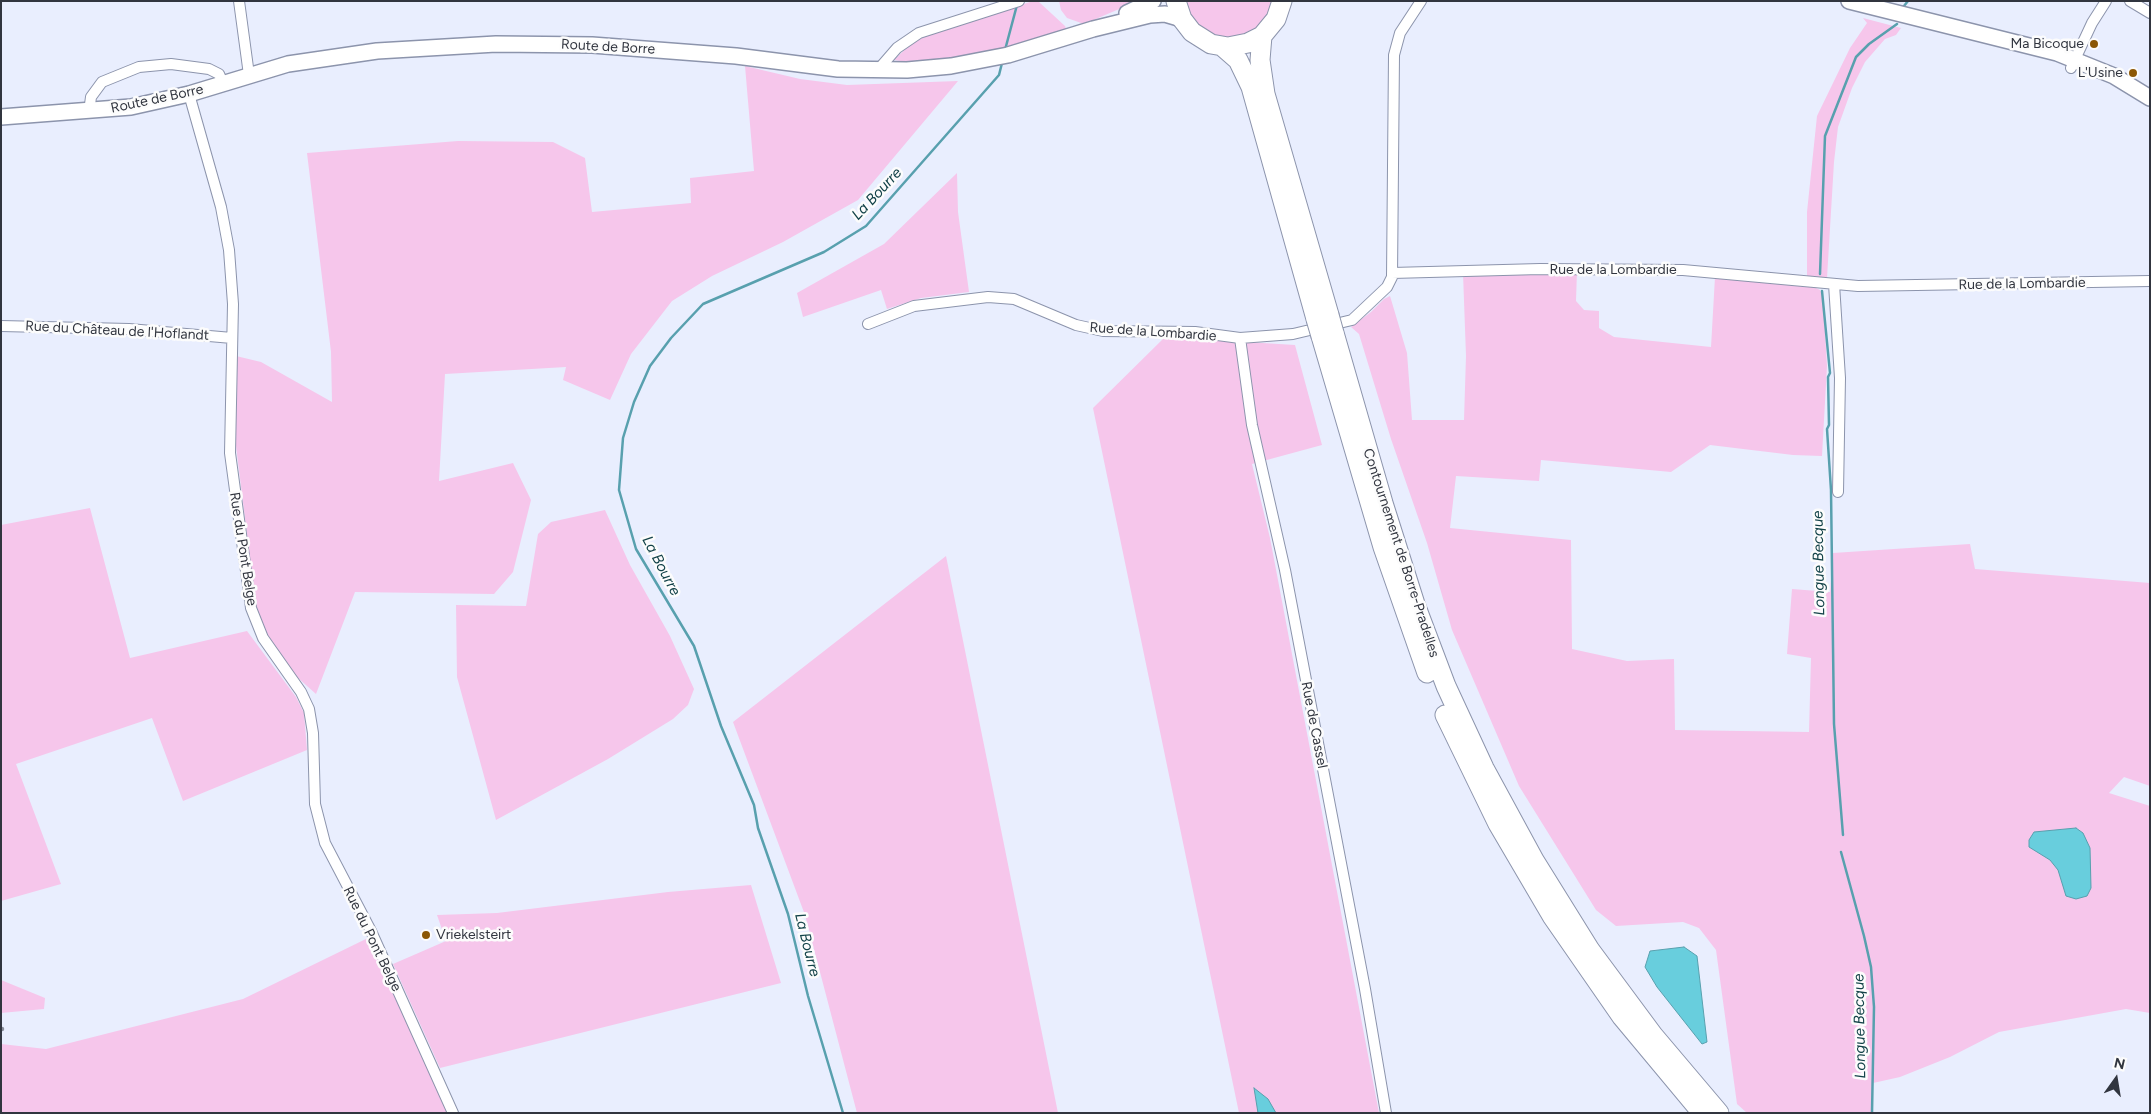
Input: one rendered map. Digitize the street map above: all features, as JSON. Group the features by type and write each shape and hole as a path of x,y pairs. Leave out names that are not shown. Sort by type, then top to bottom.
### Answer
{"highway":[{"path":"1179,10 1197,36 1211,44 1222,46 1243,45 1262,36 1276,19 1282,2"},
{"path":"1262,36 1261,66 1267,101 1280,138 1325,326 1399,598 1430,680 1474,776 1528,877 1581,960 1633,1031 1702,1113"},
{"path":"1222,46 1238,60 1251,87 1325,326"},
{"name":"Contournement de Borre-Pradelles","path":"1325,326 1410,588 1443,678 1484,768 1534,860 1590,950 1648,1028 1719,1113"}],"main road":[{"path":"1093,29 1153,1"},
{"path":"1849,1 1880,9 1961,37 2072,63 2150,100"},
{"path":"1093,29 1179,10"},
{"name":"Route de Borre","path":"1,117 89,112 131,107 188,94 288,64 342,55 508,44 592,45 730,55 831,68 877,71 938,68 1002,57 1093,29"}],"street":[{"path":"239,1 250,75"},
{"name":"Rue de la Lombardie","path":"868,324 914,306 995,297 1020,301 1076,325 1094,330 1195,332 1240,338 1293,334 1348,321 1360,314 1387,287 1392,273 1394,55 1402,27 1422,1"},
{"path":"2072,63 2106,1"},
{"path":"2130,1 2150,13"},
{"path":"877,71 901,44 919,33 1015,2"},
{"name":"Route de Borre","path":"89,112 91,97 102,82 139,67 171,64 209,69 218,74 223,83"},
{"name":"Rue du Pont Belge","path":"188,94 228,240 232,280 230,453 252,608 262,638 301,692 309,709 313,733 315,804 325,843 371,931 453,1113"},
{"name":"Rue de la Lombardie","path":"1392,273 1550,269 1673,270 1792,278 1834,284 1978,285 2150,280"},
{"path":"1834,284 1840,378 1838,492"},
{"name":"Rue du Château de l'Hoflandt","path":"1,326 129,329 232,338"},
{"name":"Rue de Cassel","path":"1240,338 1252,425 1287,580 1365,989 1386,1113"}],"shaded area":[{"path":"1033,1 1039,2 1065,26 1067,31 988,56 907,62 894,60 916,39"},
{"path":"1059,1 1138,1 1084,24 1067,18 1061,10"},
{"path":"1184,1 1273,1 1268,15 1256,28 1249,33 1227,38 1214,35 1199,26 1190,16"},
{"path":"1863,18 1901,28 1896,35 1885,39 1865,62 1852,88 1838,127 1827,278 1807,277 1807,212 1817,116 1850,48 1867,23"},
{"path":"745,66 800,79 847,85 958,81 858,200 783,242 712,276 672,301 631,354 610,400 563,380 566,367 445,374 439,481 513,463 531,500 513,572 494,594 355,592 316,694 288,669 265,632 256,607 235,438 236,356 261,362 332,402 331,352 307,153 458,141 553,142 585,158 592,212 691,203 690,178 754,171"},
{"path":"957,173 958,212 969,292 921,298 887,309 881,290 803,317 797,293 884,244"},
{"path":"1577,271 1576,301 1584,310 1599,311 1599,328 1614,337 1711,347 1715,277 1814,287 1820,290 1823,297 1827,366 1822,456 1793,455 1710,445 1671,472 1541,460 1539,481 1456,476 1450,528 1571,540 1572,649 1627,661 1674,659 1675,730 1809,732 1811,658 1787,654 1792,589 1830,592 1833,553 1970,544 1975,569 2150,583 2150,786 2124,777 2109,793 2150,806 2150,1013 2126,1009 1999,1032 1950,1057 1900,1077 1873,1083 1871,1113 1747,1113 1737,1104 1716,950 1699,928 1683,922 1616,926 1596,910 1519,786 1452,630 1427,543 1391,439 1359,334 1351,327 1390,296 1407,353 1412,420 1464,420 1466,356 1463,273"},
{"path":"1165,337 1295,345 1322,445 1252,464 1270,538 1379,1113 1239,1113 1093,408"},
{"path":"90,508 130,658 247,631 296,697 304,713 307,750 183,801 152,718 16,764 61,884 1,901 1,525"},
{"path":"605,510 630,565 670,636 694,689 688,705 673,719 608,759 496,820 457,677 456,605 526,606 538,534 551,522"},
{"path":"946,556 1058,1113 857,1113 805,915 733,722"},
{"path":"751,885 781,983 440,1068 393,964 446,941 437,915 497,913 668,892"},
{"path":"370,937 447,1113 1,1112 1,1044 46,1049 243,999"},
{"path":"1,980 45,998 44,1009 1,1013"}],"water":[{"path":"2076,828 2083,833 2090,848 2091,888 2087,896 2076,899 2066,896 2058,870 2050,860 2029,847 2029,840 2034,832"},
{"path":"1684,947 1697,956 1707,1042 1702,1044 1657,987 1645,967 1650,951"},
{"path":"1254,1088 1268,1099 1276,1113 1258,1113"}],"waterway":[{"name":"Longue Becque","path":"1904,6 1908,1"},
{"name":"La Bourre","path":"1005,50 1017,5"},
{"name":"Longue Becque","path":"1820,274 1825,136 1856,57 1869,44 1897,24"},
{"name":"La Bourre","path":"843,1113 808,996 788,914 758,828 754,805 721,726 694,646 636,549 619,490 623,438 634,402 650,366 671,338 703,304 824,252 866,226 999,75 1002,63"},
{"name":"Longue Becque","path":"1822,291 1830,373 1828,377 1829,425 1827,429 1831,490 1834,724 1843,835"},
{"name":"Longue Becque","path":"1841,852 1871,967 1874,1007 1872,1113"}],"place":[{"name":"Ma Bicoque","path":"2094,44"},
{"name":"L'Usine","path":"2133,73"},
{"name":"Vriekelsteirt","path":"426,935"}]}
